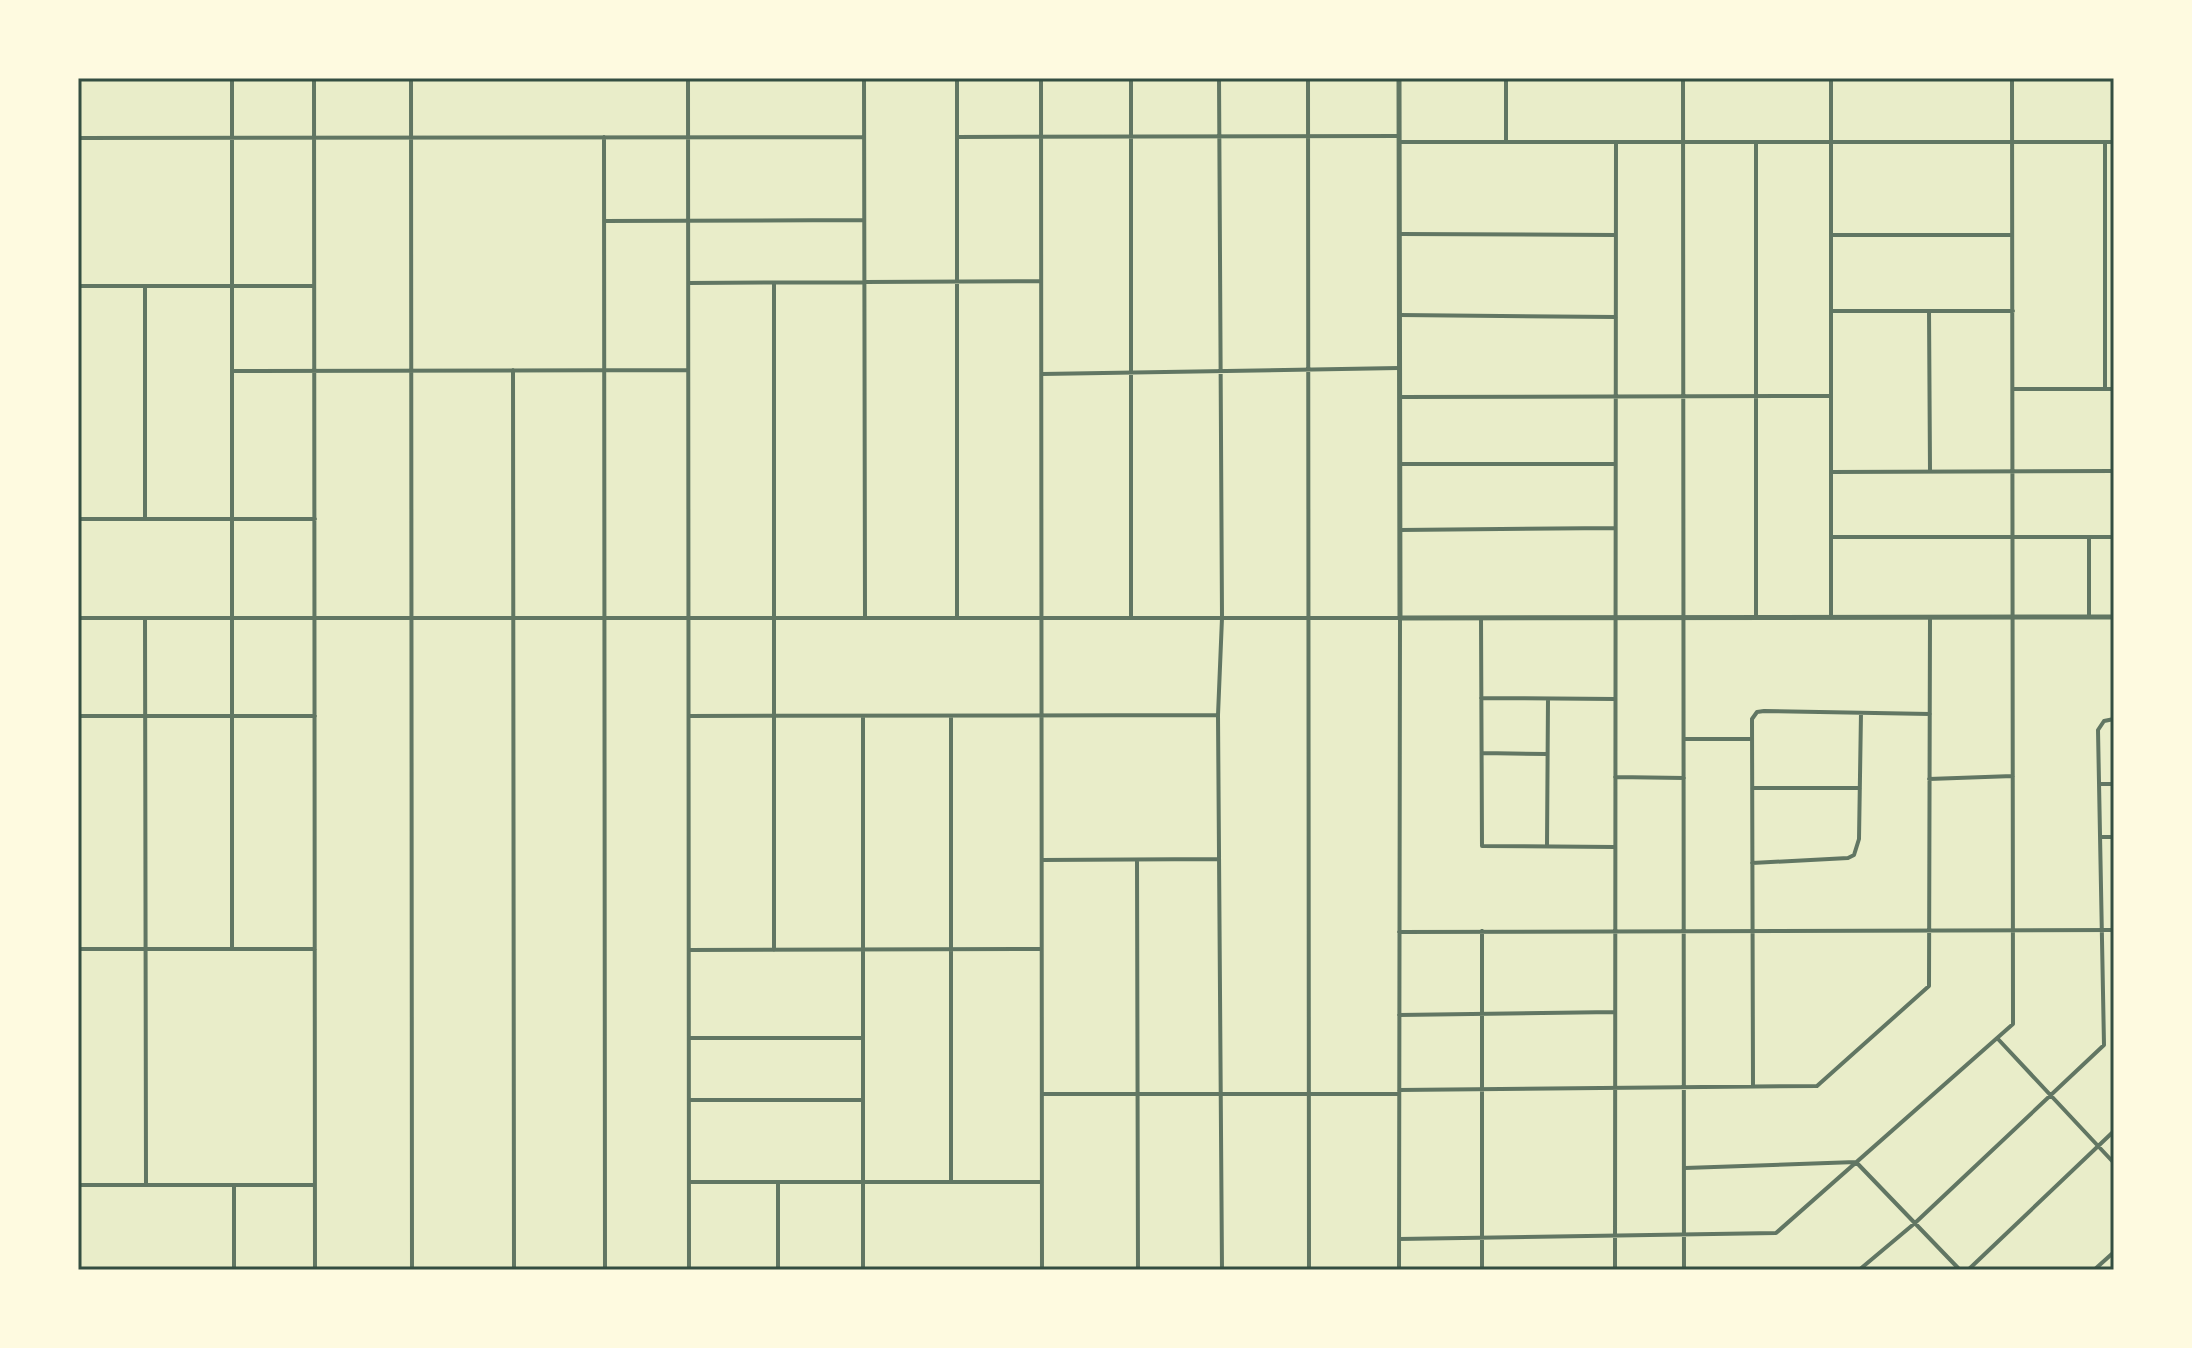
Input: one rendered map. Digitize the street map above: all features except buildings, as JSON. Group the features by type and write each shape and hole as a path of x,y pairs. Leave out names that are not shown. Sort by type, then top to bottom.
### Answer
{"street":[{"path":"232,78 232,949"},
{"path":"314,78 315,1270"},
{"path":"411,78 412,1270"},
{"path":"688,78 689,1270"},
{"path":"864,78 865,618"},
{"path":"957,78 957,618"},
{"path":"1041,78 1042,1270"},
{"path":"1131,78 1131,618"},
{"path":"1219,78 1222,618 1218,715 1222,1270"},
{"path":"1308,78 1309,1270"},
{"path":"1399,78 1399,1270"},
{"path":"1506,78 1506,142"},
{"path":"1683,78 1684,1270"},
{"path":"1831,78 1831,617"},
{"path":"1399,1239 1776,1233 2013,1024 2012,78"},
{"path":"957,137 1308,136 1506,142 2114,142"},
{"path":"604,137 605,1270"},
{"path":"78,138 864,137"},
{"path":"1615,1270 1616,142"},
{"path":"1756,142 1756,617"},
{"path":"2105,142 2105,389"},
{"path":"604,221 864,220"},
{"path":"1400,234 1616,235"},
{"path":"1831,235 2012,235"},
{"path":"688,283 1041,281"},
{"path":"774,283 774,950"},
{"path":"78,286 314,286"},
{"path":"145,286 145,519"},
{"path":"1831,311 2013,311"},
{"path":"1929,311 1930,471"},
{"path":"1400,315 1616,317"},
{"path":"1041,374 1399,368"},
{"path":"513,370 514,1270"},
{"path":"232,371 688,370"},
{"path":"2013,389 2114,389"},
{"path":"1400,397 1831,396"},
{"path":"1400,464 1615,464"},
{"path":"1831,472 2114,471"},
{"path":"78,519 315,519"},
{"path":"1400,530 1615,528"},
{"path":"1831,537 2114,537"},
{"path":"2089,537 2089,617"},
{"path":"1042,1094 1222,1095 1482,1088 1817,1086 1929,986 1930,617"},
{"path":"78,618 2114,617"},
{"path":"145,618 146,1185"},
{"path":"1481,618 1482,846 1615,847"},
{"path":"1481,698 1615,699"},
{"path":"1547,846 1548,699"},
{"path":"1753,1086 1752,719 1757,712 1930,714"},
{"path":"1752,863 1848,858 1854,855 1859,839 1861,713"},
{"path":"689,716 1218,715"},
{"path":"78,716 315,716"},
{"path":"863,716 863,1270"},
{"path":"951,716 951,1182"},
{"path":"1859,1270 1915,1223 2104,1045 2098,730 2104,721 2114,719"},
{"path":"1684,739 1752,739"},
{"path":"1482,753 1547,754"},
{"path":"1929,779 2013,776"},
{"path":"1615,777 1684,778"},
{"path":"2099,784 2114,784"},
{"path":"1752,788 1860,788"},
{"path":"2100,837 2114,837"},
{"path":"1041,860 1219,859"},
{"path":"778,1182 778,1270 1138,1270 1137,860"},
{"path":"1399,932 2114,930"},
{"path":"1482,931 1482,1270"},
{"path":"78,949 315,949"},
{"path":"689,950 1041,949"},
{"path":"1399,1015 1615,1012"},
{"path":"689,1038 863,1038"},
{"path":"1998,1038 2114,1163"},
{"path":"689,1100 863,1100"},
{"path":"1968,1270 2114,1131"},
{"path":"1684,1168 1856,1162 1960,1270"},
{"path":"689,1182 1042,1182"},
{"path":"78,1185 315,1185"},
{"path":"234,1185 234,1270"},
{"path":"2094,1270 2114,1252"}]}
